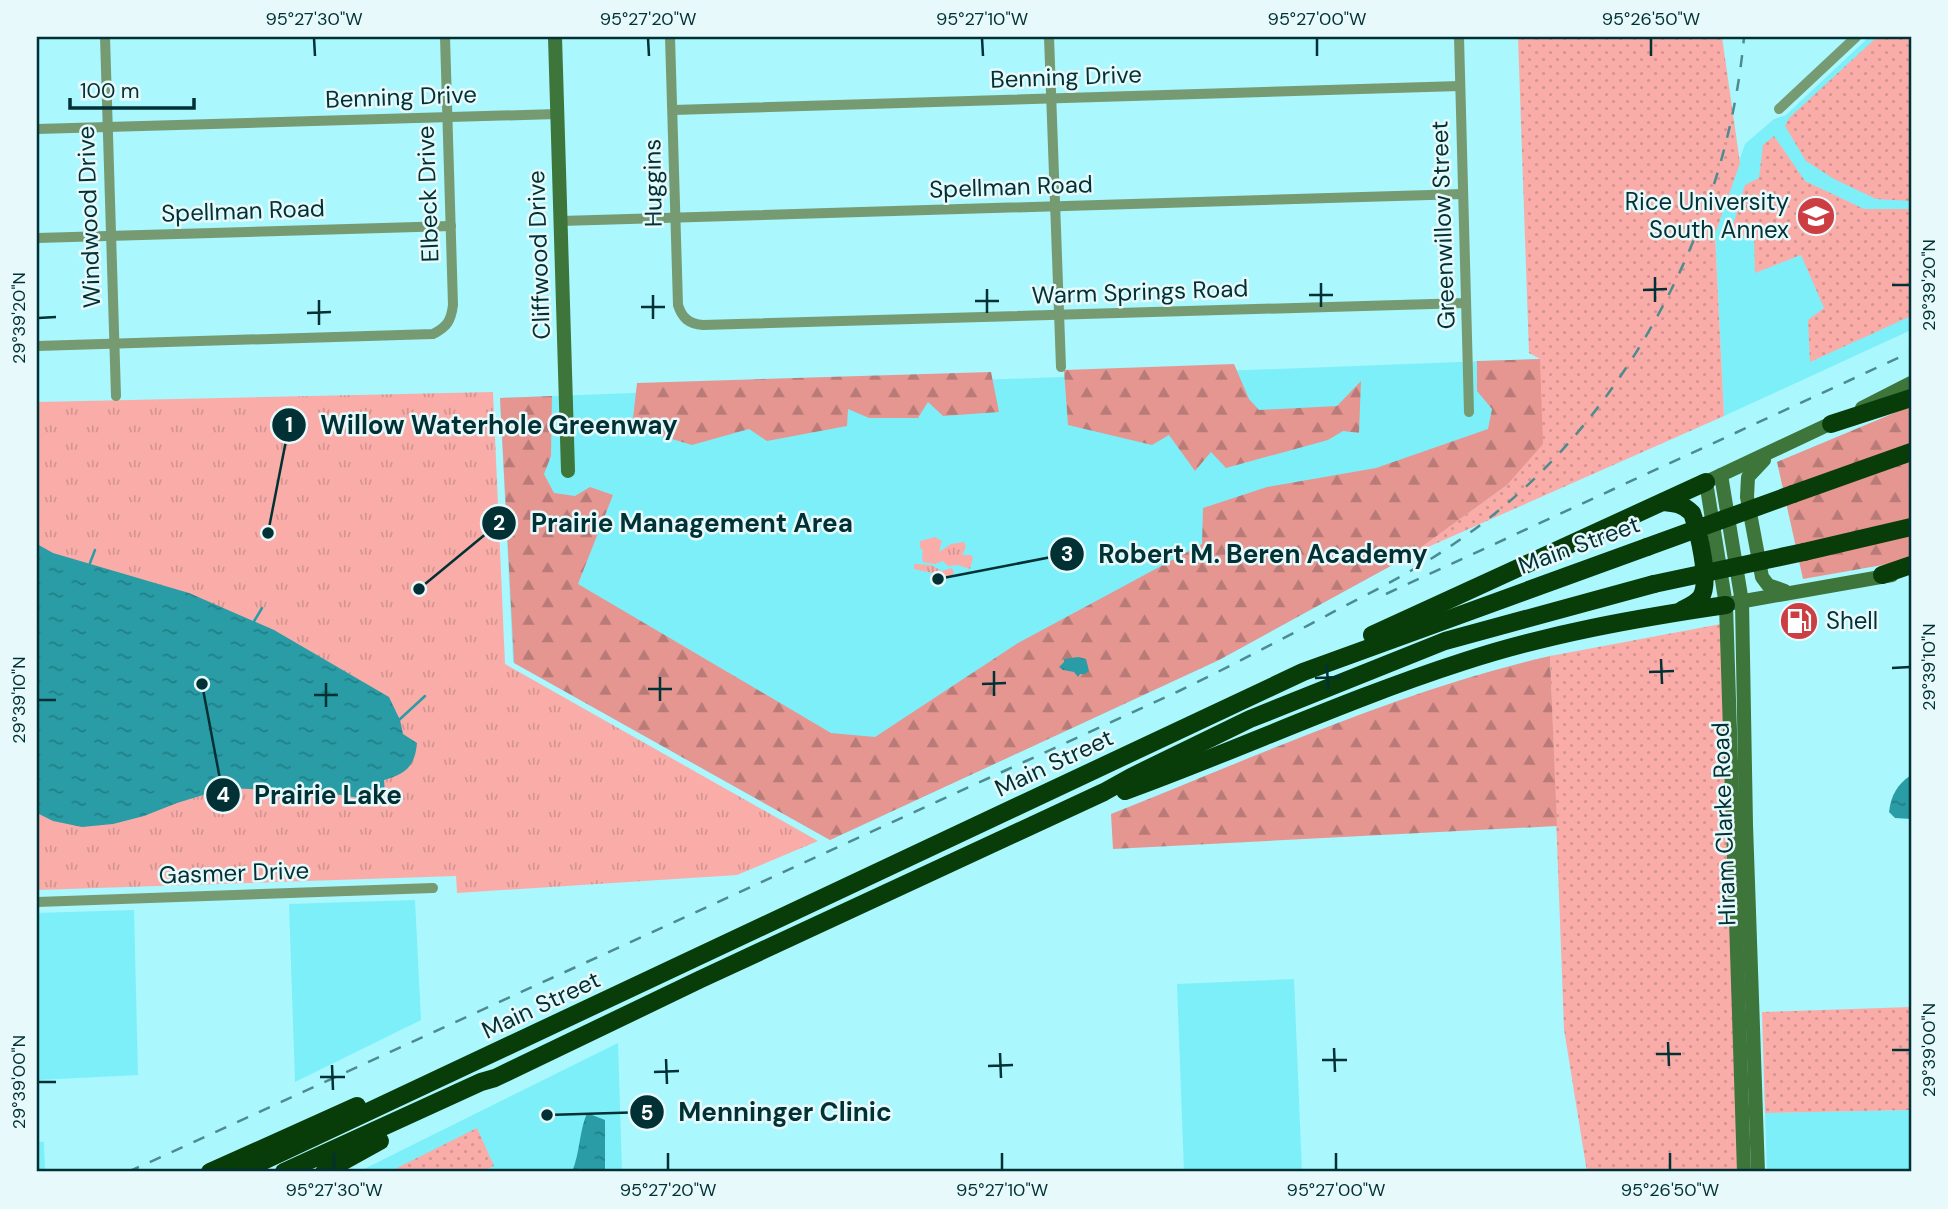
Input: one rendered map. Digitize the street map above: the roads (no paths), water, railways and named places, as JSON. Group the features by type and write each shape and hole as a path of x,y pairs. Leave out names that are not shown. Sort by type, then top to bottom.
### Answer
{"highway":[{"path":"1831,424 1911,398"},
{"name":"Main Street","path":"240,1172 1280,682 1364,649 1911,452"},
{"path":"1280,682 1338,651 1714,479"},
{"path":"1663,502 1677,503 1692,513 1704,571 1701,596 1679,612"},
{"name":"Main Street","path":"284,1172 402,1120 1104,792 1251,719 1445,641 1654,584 1911,527"},
{"path":"1882,575 1911,565"},
{"path":"1104,792 1126,791 1390,686 1464,661 1590,629 1734,603"},
{"path":"210,1172 335,1114 485,1058"},
{"path":"324,1172 391,1136 402,1120"}],"main road":[{"name":"Cliffwood Drive","path":"555,37 568,471"},
{"path":"1714,479 1911,383"},
{"path":"1773,452 1751,472 1746,483 1762,576 1768,584 1782,592 1801,590"},
{"name":"Hiram Clarke Road","path":"1714,479 1734,603 1749,1121 1744,1172"},
{"path":"1734,603 1882,575 1911,573"},
{"name":"Hiram Clarke Road","path":"1749,1121 1758,1172"}],"street":[{"name":"Windwood Drive","path":"105,37 116,396"},
{"name":"Elbeck Drive","path":"114,343 433,334 444,328 452,320 453,305 445,37"},
{"name":"Huggins","path":"670,37 678,305 684,318 690,323"},
{"path":"1049,37 1061,366"},
{"name":"Greenwillow Street","path":"1459,37 1469,412"},
{"path":"1779,108 1855,37"},
{"name":"Benning Drive","path":"673,110 1460,86"},
{"name":"Benning Drive","path":"37,129 557,114"},
{"name":"Spellman Road","path":"561,221 1463,194"},
{"name":"Spellman Road","path":"37,238 451,226"},
{"name":"Warm Springs Road","path":"690,323 703,325 1059,316 1466,303"},
{"path":"37,346 114,343"},
{"name":"Gasmer Drive","path":"37,902 433,888"}],"water":[{"path":"37,544 53,553 189,593 274,630 389,697 400,720 403,734 417,743 414,758 404,772 384,780 385,793 372,800 321,792 226,788 113,824 82,827 53,821 37,813"},
{"path":"1064,659 1086,659 1089,671 1085,674 1078,677 1074,672 1059,667"},
{"path":"1911,775 1911,819 1895,818 1889,812 1891,800 1898,787"},
{"path":"587,1113 605,1120 605,1172 572,1172"}],"waterway":[{"path":"90,563 95,550"},
{"path":"253,623 262,608"},
{"path":"399,720 425,696"}],"railway":[{"path":"128,1172 1179,691 1385,585 1458,541 1516,496 1569,443 1615,384 1655,320 1689,252 1715,181 1733,109 1744,37"},
{"path":"1386,594 1911,352"}],"place":[{"name":"Rice University South Annex","path":"1816,216"},
{"name":"Willow Waterhole Greenway","path":"268,533"},
{"name":"Robert M. Beren Academy","path":"938,579"},
{"name":"Prairie Management Area","path":"419,589"},
{"name":"Shell","path":"1799,621"},
{"name":"Prairie Lake","path":"202,684"},
{"name":"Menninger Clinic","path":"547,1115"}]}
